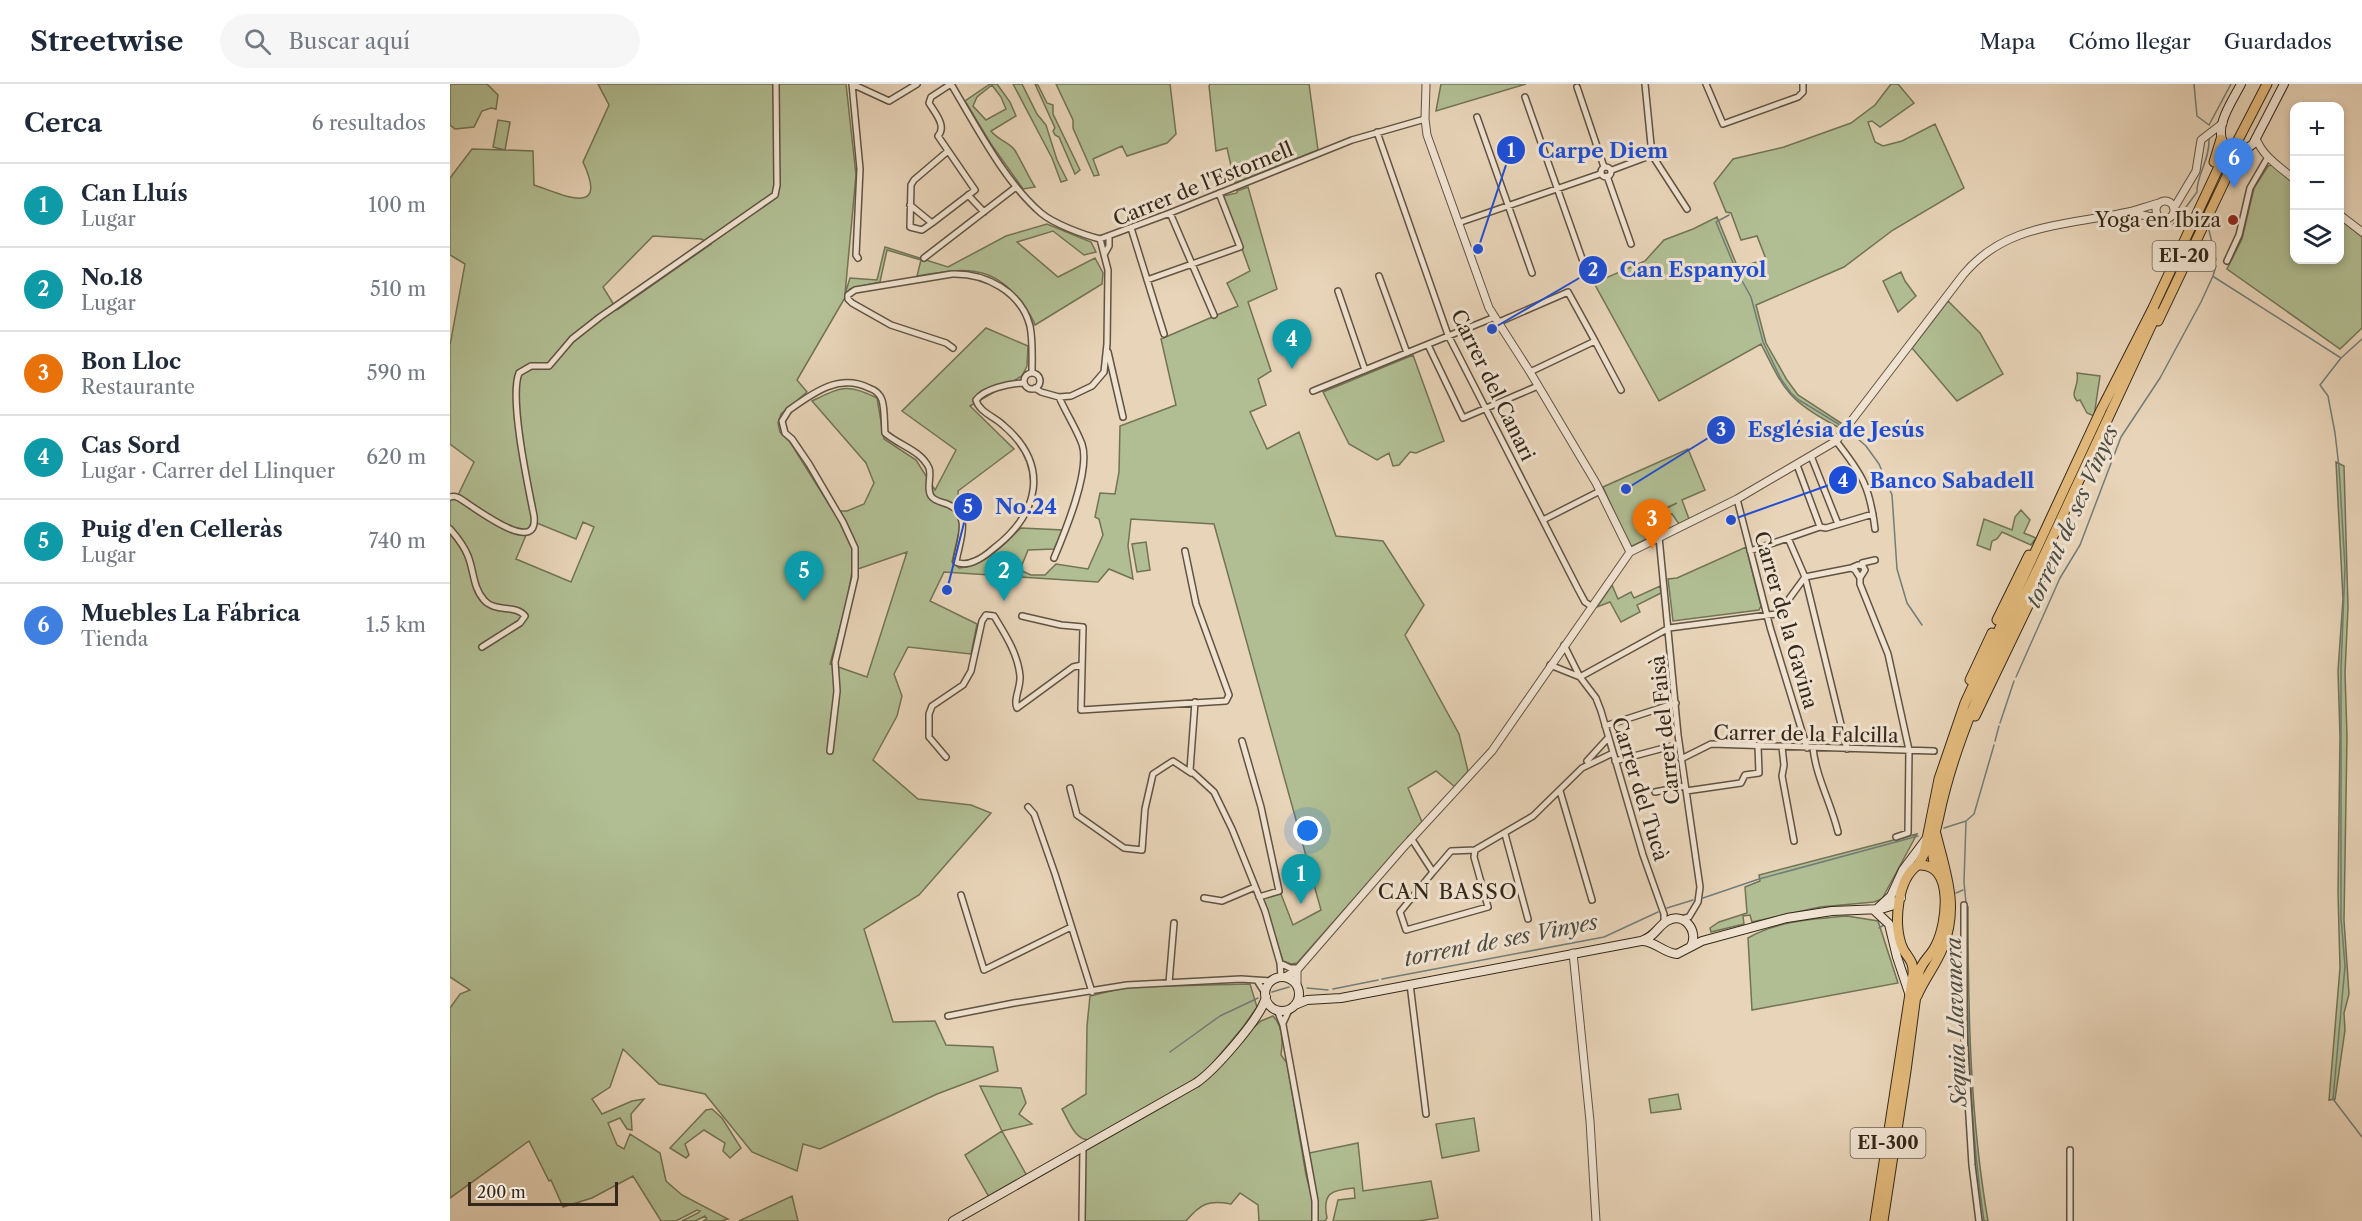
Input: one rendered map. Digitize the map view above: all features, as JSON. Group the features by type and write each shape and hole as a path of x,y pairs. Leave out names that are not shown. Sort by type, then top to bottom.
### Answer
{"main road":[{"name":"EI-300","path":"1883,1221 1913,996 1913,969 1909,955 1901,944 1898,926 1901,898 1909,873 1918,865 1924,854 1964,731 1986,678 2138,353 2154,330 2237,155 2223,123 2241,84"},
{"name":"EI-20","path":"2233,144 2260,84"},
{"name":"EI-20","path":"2142,329 2226,157 2267,84"},
{"name":"EI-300","path":"1875,1221 1913,996 1919,972 1938,941 1944,913 1943,885 1936,869 1931,835 1939,779 1965,703 2101,410 2142,329 2169,262 2217,156 2233,144 2256,138 2284,84"},
{"name":"EI-20","path":"2138,353 2226,157"},
{"name":"EI-300","path":"1913,996 1944,946 1950,917 1949,879 1931,835"},
{"path":"1874,910 1891,897 1903,870 1931,835"},
{"path":"1918,865 1927,865 1936,869"},
{"path":"1260,1013 1292,1007 1312,999 1341,998 1641,941 1653,943 1671,954 1677,954 1708,939 1811,914 1874,910 1891,906 1901,898"},
{"path":"1874,910 1887,914 1898,926"},
{"path":"1874,910 1889,924 1913,996"},
{"path":"1662,922 1658,936 1662,947"},
{"path":"1641,941 1662,922 1686,923 1708,939"},
{"path":"1686,923 1691,946"},
{"path":"1909,955 1918,958 1927,956"},
{"path":"953,1221 1202,1079 1260,1013 1271,981 1283,977 1292,980 1312,999"},
{"path":"1292,1007 1299,998 1298,987"},
{"path":"1266,995 1268,1003 1276,1010"}],"street":[{"path":"450,497 461,499 477,511 513,531 521,532 532,528 535,523 516,407 516,386 519,373 531,366 549,366 572,339 600,316 775,195 777,185 776,84"},
{"path":"852,84 889,101 916,84"},
{"path":"852,84 860,169 856,255 858,258"},
{"path":"948,151 912,182 910,227 922,230 975,190 939,136 942,126 929,100 951,84"},
{"name":"Carrer de l'Estornell","path":"951,84 1017,187 1046,217 1100,239 1109,238 1352,140 1425,119"},
{"path":"1426,84 1427,135 1486,300 1600,491 1630,552"},
{"path":"1645,84 1652,155 1687,209"},
{"path":"1707,84 1724,124 1798,97 1803,92 1803,84"},
{"path":"1577,87 1604,167 1600,174"},
{"path":"1525,97 1585,267"},
{"path":"1477,117 1532,273"},
{"path":"2122,213 2170,218 2184,190 2193,178 2198,164 2199,145 2208,133 2223,123"},
{"name":"Carrer del Canari","path":"1377,132 1449,337 1582,596 1592,606"},
{"path":"2208,133 2268,157"},
{"path":"2256,138 2268,157 2290,175"},
{"path":"1607,176 1612,170 1652,155"},
{"path":"2227,261 2239,236 2250,188 2268,157"},
{"path":"1604,167 1612,170"},
{"path":"1458,223 1600,174 1607,176"},
{"path":"1607,176 1632,244"},
{"path":"924,258 1017,187"},
{"path":"1070,788 1077,815 1124,848 1142,850 1145,809 1153,774 1173,761 1193,774 1218,797 1259,897 1283,977 1298,969 1411,838 1492,752 1630,552 1737,499 1836,441 1963,275 1984,254 2010,238 2034,230 2122,213 2162,202 2184,190"},
{"path":"1147,280 1240,247 1219,194"},
{"path":"968,195 984,212"},
{"path":"2162,202 2172,203 2174,208"},
{"path":"2159,218 2155,212 2162,202"},
{"path":"910,205 932,223"},
{"path":"1170,213 1214,315"},
{"path":"2344,218 2362,232"},
{"path":"1131,228 1164,334"},
{"path":"1105,253 1109,246 1109,238"},
{"path":"1035,388 1040,379 1037,374 1032,372 1025,375 1024,383 1028,388 1035,388 1059,397 1082,392 1100,379 1104,372 1107,344 1108,270 1100,239"},
{"path":"952,348 946,343 891,325 852,303 848,295 855,290 952,274 966,273 994,282 1016,300 1029,323 1032,372"},
{"path":"1379,276 1407,353"},
{"path":"1338,291 1365,370"},
{"path":"1313,391 1568,292 1621,390"},
{"path":"1530,372 1595,341"},
{"path":"1107,344 1123,417"},
{"path":"1428,345 1460,417 1465,418 1486,410 1538,386"},
{"path":"830,751 837,691 835,663 855,577 855,548 843,522 809,464 792,439 785,433 782,421 785,415 823,388 835,383 850,382 875,391 882,400 885,432 913,451 928,465 930,494 933,499 949,504 961,515 963,527 956,562 964,564 985,556 997,546 1020,522 1032,499 1035,476 1027,453 1017,438 981,409 976,400 982,394 1014,383 1024,383"},
{"path":"1054,558 1070,518 1084,459 1082,444 1059,397"},
{"path":"1836,441 1856,465 1866,482 1871,497 1875,529"},
{"path":"1811,456 1838,524"},
{"path":"1797,465 1820,527"},
{"path":"1543,520 1600,491"},
{"name":"Carrer de la Gavina","path":"1737,499 1767,615 1821,783 1832,806 1838,832"},
{"path":"1750,551 1820,527 1826,528 1873,514"},
{"path":"450,529 466,551 480,595 486,603 493,608 518,611 525,616 520,622 483,647"},
{"name":"Carrer del Faisà","path":"1659,537 1679,744 1700,887 1698,902 1686,923"},
{"path":"1788,538 1805,577 1847,749"},
{"path":"1022,616 1060,625 1083,627 1081,710 1226,701 1228,695 1196,604 1185,551"},
{"path":"1550,665 1580,677 1669,628 1767,615 1781,610 1805,577 1851,568 1875,560"},
{"path":"1860,578 1865,572 1861,565"},
{"path":"1851,568 1860,578 1860,584 1888,654 1909,750 1908,832 1896,837"},
{"path":"946,757 929,737 929,714 932,706 963,685 971,671 982,621 986,615 994,616 1018,663 1020,680 1017,708 1073,667 1082,665"},
{"name":"Carrer del Tucà","path":"1564,645 1580,677 1596,698 1662,922"},
{"path":"1193,774 1190,765 1195,702"},
{"path":"1605,726 1676,703"},
{"path":"1475,850 1474,857 1488,907 1406,930 1400,912 1451,851 1475,850 1533,816 1560,791 1608,738"},
{"path":"1242,741 1261,807 1279,891 1259,897"},
{"path":"1615,761 1679,744"},
{"name":"Carrer de la Falcilla","path":"1681,759 1711,744 1934,751"},
{"path":"1655,792 1742,783 1745,775 1759,773 1758,746"},
{"path":"1782,747 1784,765 1782,776 1794,841"},
{"path":"1581,768 1612,753"},
{"path":"1560,791 1592,900"},
{"path":"1028,807 1034,814 1092,992"},
{"path":"1505,834 1528,919"},
{"path":"1411,838 1432,872"},
{"path":"1204,898 1222,901 1255,887"},
{"path":"961,895 984,970 1071,927"},
{"path":"1964,905 1964,1035 1972,1165 1979,1221"},
{"path":"1169,983 1174,923"},
{"path":"1573,953 1590,1121 1596,1221"},
{"path":"1280,963 1298,969"},
{"path":"1298,969 1298,987"},
{"path":"948,1016 1127,985 1241,979 1258,982 1271,981"},
{"path":"1258,982 1266,995"},
{"path":"1410,984 1425,1114"},
{"path":"1283,1024 1292,1007"},
{"path":"1276,1010 1283,1024 1315,1201 1315,1221"},
{"path":"1082,1221 1083,1148"},
{"path":"2070,1150 2070,1221"}],"green space":[{"path":"450,84 487,84 498,95 496,109 482,111 474,127 455,129 450,125"},
{"path":"598,84 846,84 856,175 845,294 850,278 877,280 885,247 948,267 1006,236 1047,224 1091,242 1096,252 1084,255 1053,231 1017,242 1058,277 1095,258 1103,273 1102,284 1035,325 1021,302 999,280 974,271 947,271 917,276 921,260 887,250 880,282 850,289 797,380 807,392 781,414 778,423 780,432 790,442 833,511 847,511 864,504 874,483 866,463 812,401 837,390 851,389 867,393 877,398 884,439 916,460 935,490 956,450 902,411 986,328 1028,346 1027,366 1022,376 970,406 1014,449 958,491 960,527 952,562 959,568 978,563 993,554 1021,528 1063,530 1054,549 1028,550 1020,570 1031,575 1045,575 1056,564 1088,569 1103,535 1099,519 1095,517 1100,493 1115,494 1119,472 1120,426 1176,405 1161,339 1238,306 1227,283 1250,271 1223,196 1237,193 1248,187 1277,289 1248,302 1271,371 1258,379 1266,405 1250,412 1267,449 1299,432 1336,536 1383,541 1424,605 1405,635 1459,734 1468,771 1455,787 1436,771 1408,788 1422,822 1297,963 1291,964 1283,961 1263,898 1281,894 1293,925 1321,910 1214,524 1131,519 1128,546 1133,579 1109,569 1098,582 944,572 930,601 977,624 971,654 908,647 894,674 902,696 897,716 873,760 918,799 971,805 991,813 919,895 864,929 893,1022 935,1021 946,1045 993,1047 998,1071 937,1094 820,1149 803,1144 797,1171 752,1152 705,1094 659,1084 623,1049 610,1087 592,1099 602,1114 632,1101 644,1099 631,1114 632,1130 627,1129 620,1118 608,1123 617,1145 624,1149 630,1134 660,1153 666,1181 682,1195 728,1219 703,1221 707,1219 705,1216 695,1221 682,1221 700,1211 697,1210 676,1221 661,1221 633,1176 592,1198 563,1207 529,1141 450,1198 450,1008 460,994 470,990 450,977 450,496 458,495 474,462 450,444 450,345 465,264 450,255 450,178 472,149 533,151 534,185 570,197 587,197 591,191 590,179 583,162 609,105","holes":["653,236 701,239 711,244 617,310 603,287","532,521 576,539 583,522 594,527 571,582 516,559","907,552 867,677 830,664 847,602 852,571"]},
{"path":"990,84 997,84 1010,102 1016,116 991,131 1014,149 1035,187 1023,189 991,144 965,101","holes":["992,85 1006,109 986,120 973,106 977,97"]},
{"path":"1013,84 1022,84 1037,114 1046,125 1057,160 1067,180 1061,182 1052,158"},
{"path":"1035,84 1038,85 1047,103 1053,105 1053,114 1080,170 1075,174 1059,137 1053,131 1055,128"},
{"path":"1056,84 1170,84 1176,134 1167,143 1127,156 1122,146 1093,159 1099,175 1094,176 1073,128 1073,120"},
{"path":"1210,84 1309,84 1318,150 1235,183 1227,148 1216,151"},
{"path":"1441,84 1526,84 1436,111"},
{"path":"1891,84 1898,84 1914,103 1880,127 1872,121 1868,122 1875,142 1883,146 1902,141 1935,124 1964,188 1893,230 1844,267 1756,305 1766,343 1787,380 1798,395 1841,423 1838,427 1834,425 1796,400 1782,383 1761,344 1659,401 1594,283 1645,261 1664,240 1717,217 1738,268 1766,259 1757,236 1741,240 1731,213 1726,212 1714,183 1733,159 1784,147 1851,123 1875,105"},
{"path":"498,120 510,122 505,150 493,147"},
{"path":"2272,165 2290,180 2290,264 2344,264 2344,222 2362,237 2362,328 2340,349 2227,269 2242,239 2254,188 2268,166"},
{"path":"1901,272 1916,296 1898,312 1883,281"},
{"path":"1948,301 1980,333 2003,374 1957,401 1912,348"},
{"path":"1413,355 1444,441 1416,453 1410,452 1399,465 1393,466 1389,453 1377,460 1349,444 1323,392"},
{"path":"2077,373 2100,376 2094,416 2087,413 2080,400 2077,401 2075,398"},
{"path":"1688,449 1705,490 1682,500 1689,519 1679,524 1672,514 1658,519 1658,513 1677,503 1654,513 1659,533 1630,547 1603,487"},
{"path":"2336,462 2344,466 2348,607 2345,673 2347,736 2344,920 2349,994 2344,1013 2345,1030 2335,1099 2329,1100 2340,968 2338,671 2343,599"},
{"path":"2021,510 2030,520 2024,533 2036,538 2031,545 2002,532 1997,539 1992,541 1990,550 1977,545 1984,519 2012,530 2015,517"},
{"path":"1146,542 1150,570 1137,572 1132,544"},
{"path":"1746,547 1761,606 1759,610 1673,621 1668,579 1677,578"},
{"path":"1612,585 1618,599 1631,592 1634,598 1660,586 1661,593 1637,605 1640,612 1621,622 1610,602 1597,607"},
{"path":"1917,834 1882,899 1874,902 1820,907 1752,922 1750,915 1743,916 1744,924 1711,932 1710,928 1719,922 1747,913 1745,887 1760,881 1759,875"},
{"path":"1968,906 1971,1064 1977,1143 1988,1221 1981,1221 1973,1142 1967,1025"},
{"path":"1847,916 1878,921 1898,983 1752,1010 1748,938 1783,924"},
{"path":"1250,984 1257,1007 1202,1076 1090,1140 1076,1134 1062,1109 1086,1094 1090,996 1127,987"},
{"path":"1273,1016 1279,1024 1281,1055 1287,1063 1312,1198 1313,1221 1259,1221 1258,1205 1240,1193 1231,1204 1217,1202 1206,1204 1196,1210 1186,1221 1083,1221 1084,1151 1168,1104 1261,1021"},
{"path":"980,1086 1021,1088 1026,1103 1019,1114 1032,1124 1002,1131"},
{"path":"1678,1094 1681,1109 1651,1113 1649,1099"},
{"path":"712,1109 722,1118 741,1148 730,1158 723,1151 725,1143 704,1130 685,1144 689,1155 686,1158 670,1148 706,1110"},
{"path":"1474,1118 1479,1151 1442,1158 1436,1124"},
{"path":"1002,1131 1027,1176 989,1197 965,1155"},
{"path":"1358,1143 1363,1191 1431,1181 1438,1218 1419,1221 1333,1221 1338,1200 1355,1198 1354,1188 1330,1194 1326,1203 1327,1218 1325,1221 1317,1221 1316,1192 1309,1153"},
{"path":"792,1196 798,1221 739,1221"}],"waterway":[{"path":"2194,84 2197,116 2209,125 2231,84"},
{"path":"2173,225 2197,192 2209,139"},
{"path":"1729,215 1716,222 1736,270 1751,297 1763,342 1781,379 1799,400 1840,425"},
{"path":"2208,226 2216,260"},
{"name":"torrent de ses Vinyes","path":"2016,677 2060,578 2080,545 2121,437 2160,378 2201,302 2216,266"},
{"path":"2214,277 2341,358 2362,339"},
{"path":"2341,358 2320,385 2328,396 2335,433 2345,567 2341,668 2341,918 2345,966 2333,1099 2362,1137"},
{"path":"1850,432 1866,446 1879,464 1892,495 1897,569 1907,603 1922,625"},
{"name":"torrent de ses Vinyes","path":"2000,723 2014,681"},
{"name":"torrent de ses Vinyes","path":"1995,741 1999,726"},
{"name":"torrent de ses Vinyes","path":"1944,828 1966,821 1974,814 1994,745"},
{"name":"Sèquia Llavanera","path":"1966,821 1964,882 1966,903"},
{"name":"torrent de ses Vinyes","path":"1703,898 1759,879 1918,836"},
{"path":"1956,893 1963,890"},
{"name":"torrent de ses Vinyes","path":"1667,908 1693,900"},
{"name":"torrent de ses Vinyes","path":"1382,979 1604,937 1658,912"},
{"path":"1879,928 1884,925"},
{"name":"Sèquia Llavanera","path":"1967,959 1971,1090 1984,1221"},
{"name":"torrent de ses Vinyes","path":"1333,989 1378,980"},
{"name":"torrent de ses Vinyes","path":"1272,992 1289,987"},
{"name":"torrent de ses Vinyes","path":"1307,988 1328,990"},
{"name":"torrent de ses Vinyes","path":"1170,1052 1220,1016 1258,998"}],"place":[{"name":"Muebles La Fábrica","path":"2234,188"},
{"name":"Yoga en Ibiza","path":"2233,220"},
{"name":"Carpe Diem","path":"1478,249"},
{"name":"Can Espanyol","path":"1492,329"},
{"name":"Cas Sord","path":"1292,369"},
{"name":"Església de Jesús","path":"1626,489"},
{"name":"Banco Sabadell","path":"1731,520"},
{"name":"Bon Lloc","path":"1652,549"},
{"name":"No.24","path":"947,590"},
{"name":"Puig d'en Celleràs","path":"804,601"},
{"name":"No.18","path":"1004,601"},
{"name":"Can Lluís","path":"1301,904"}],"district":[{"name":"CAN BASSO","path":"1448,891"}]}
